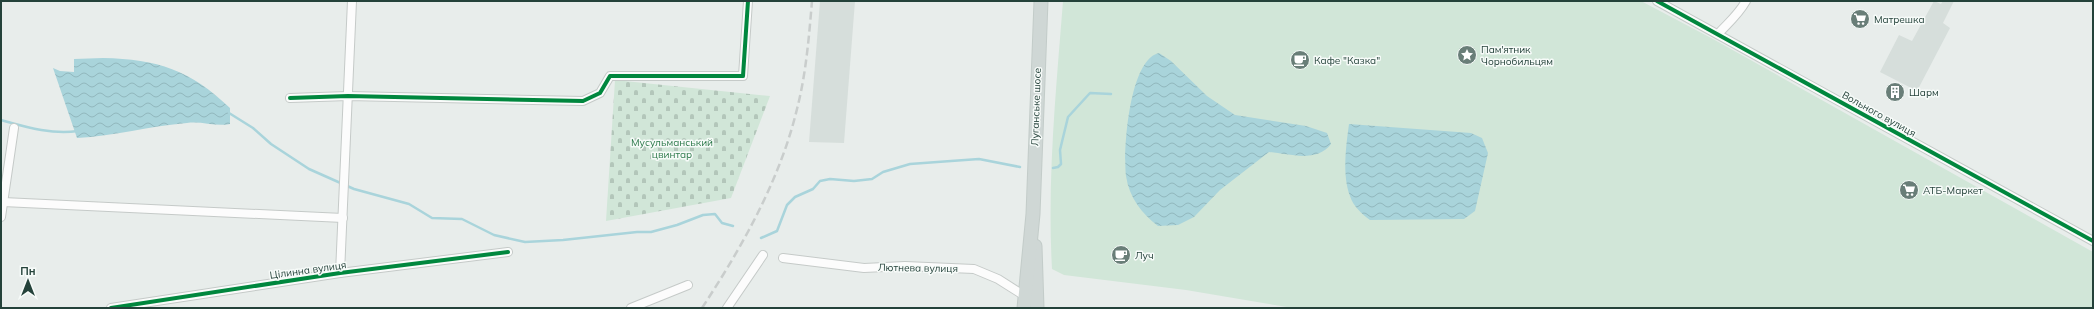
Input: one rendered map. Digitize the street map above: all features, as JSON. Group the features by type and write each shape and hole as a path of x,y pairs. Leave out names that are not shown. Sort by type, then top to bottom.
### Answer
{"main road":[{"name":"Луганське шосе","path":"1024,302 1033,214 1041,1"},
{"name":"Луганське шосе","path":"1033,214 1039,307"}],"street":[{"path":"340,273 352,1"},
{"path":"290,98 348,96 583,101 600,93 610,76 743,76 748,1"},
{"name":"Вольного вулиця","path":"1657,1 2093,241"},
{"path":"1718,34 1731,20 1736,17 1746,1"},
{"path":"1,217 14,128"},
{"path":"3,202 343,218"},
{"name":"Цілинна вулиця","path":"111,308 340,273 508,252"},
{"path":"727,308 763,255"},
{"name":"Лютнева вулиця","path":"783,258 864,268 905,266 974,269 998,279 1024,302 1039,307"},
{"path":"631,308 688,285"}],"shaded area":[{"path":"820,1 855,1 844,143 809,142"},
{"path":"1934,1 1941,4 1943,1 1954,1 1943,23 1950,28 1917,91 1880,72 1899,35 1912,41"}],"green space":[{"path":"1063,1 1641,1 1713,39 2093,252 2093,308 1293,308 1186,290 1064,275 1052,269 1051,236 1051,169"},
{"name":"Мусульманський цвинтар","path":"615,80 770,96 731,198 606,221"}],"water":[{"path":"1159,53 1171,61 1207,96 1235,115 1306,126 1327,133 1331,144 1318,154 1311,155 1302,156 1269,152 1220,190 1194,217 1178,225 1158,226 1147,216 1133,198 1126,176 1125,164 1127,128 1135,88 1141,71 1149,59"},
{"path":"74,59 123,59 157,64 187,76 201,84 230,108 230,124 219,125 187,123 77,138 53,68 60,71 74,72"},
{"path":"1349,124 1471,133 1482,138 1488,153 1475,211 1464,219 1370,220 1351,200 1346,179 1345,160"}],"waterway":[{"path":"1053,168 1058,167 1061,164 1060,150 1068,117 1090,93 1111,94"},
{"path":"229,113 253,128 271,144 309,169 354,189 409,204 432,218 462,219 494,235 525,242 651,232 677,225 703,215 715,214 722,223 733,226"},
{"path":"1,120 29,128 49,131 78,131"},
{"path":"761,238 777,231 787,205 795,197 813,189 820,181 830,179 854,181 872,179 883,172 910,164 979,159 1020,167"}],"railway":[{"path":"702,308 745,237 781,161 790,135 803,82 812,1"}],"cycle path":[{"path":"290,98 348,96 583,101 600,93 610,76 743,76 748,1"},
{"path":"1657,1 2093,241"},
{"path":"111,308 340,273 508,252"}],"place":[{"name":"Матрешка","path":"1860,19"},
{"name":"Пам'ятник Чорнобильцям","path":"1467,55"},
{"name":"Кафе \"Казка\"","path":"1300,60"},
{"name":"Шарм","path":"1895,92"},
{"name":"АТБ-Маркет","path":"1909,190"},
{"name":"Луч","path":"1121,255"}]}
